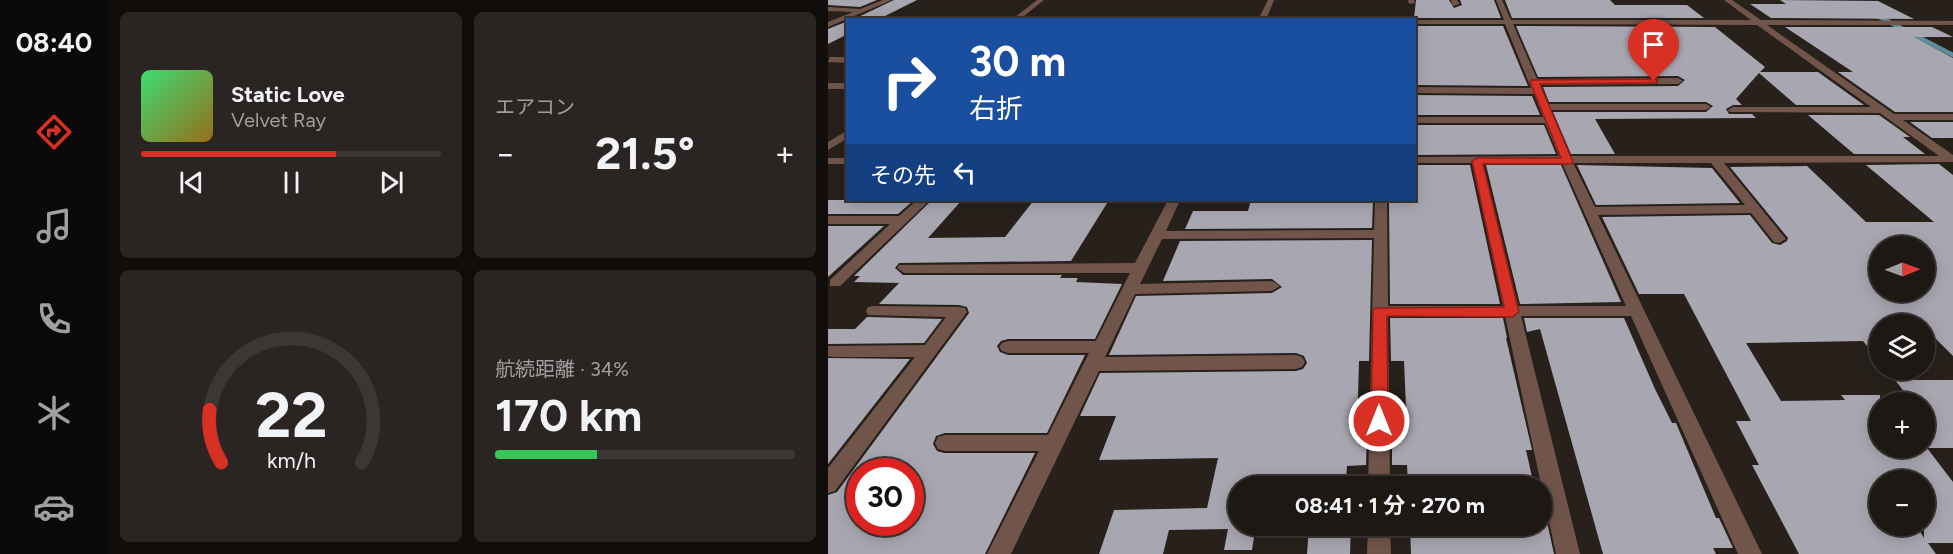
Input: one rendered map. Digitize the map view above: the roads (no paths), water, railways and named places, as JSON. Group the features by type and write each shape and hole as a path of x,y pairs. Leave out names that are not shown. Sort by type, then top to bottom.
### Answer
{"street":[{"path":"831,24 889,0"},
{"path":"1017,18 1041,0"},
{"path":"1263,18 1271,0"},
{"path":"1499,0 1567,162 1750,554"},
{"path":"1727,0 1952,159"},
{"path":"828,9 863,11"},
{"path":"1416,22 1953,23"},
{"path":"831,24 846,23"},
{"path":"1931,23 1953,34"},
{"path":"830,60 846,60"},
{"path":"1416,90 1678,81"},
{"path":"828,86 846,86"},
{"path":"1545,106 1706,107"},
{"path":"1733,110 1882,110"},
{"path":"1892,117 1953,117"},
{"path":"1416,120 1550,120"},
{"path":"828,147 846,135"},
{"path":"1416,160 1567,162 1952,159"},
{"path":"1715,160 1779,239"},
{"path":"828,161 846,161"},
{"path":"1477,161 1569,554"},
{"path":"836,284 923,201"},
{"path":"999,554 1173,201"},
{"path":"1379,476 1381,201"},
{"path":"1590,210 1755,209"},
{"path":"828,220 902,220"},
{"path":"1156,235 1381,234"},
{"path":"904,268 1140,268"},
{"path":"1130,289 1272,286"},
{"path":"828,484 959,312 874,311"},
{"path":"1380,311 1637,311"},
{"path":"1008,347 1101,347"},
{"path":"833,351 929,351"},
{"path":"1092,364 1296,362"},
{"path":"945,443 1054,443"},
{"path":"1378,554 1379,536"}],"waterway":[{"path":"1874,14 1953,55"}]}
